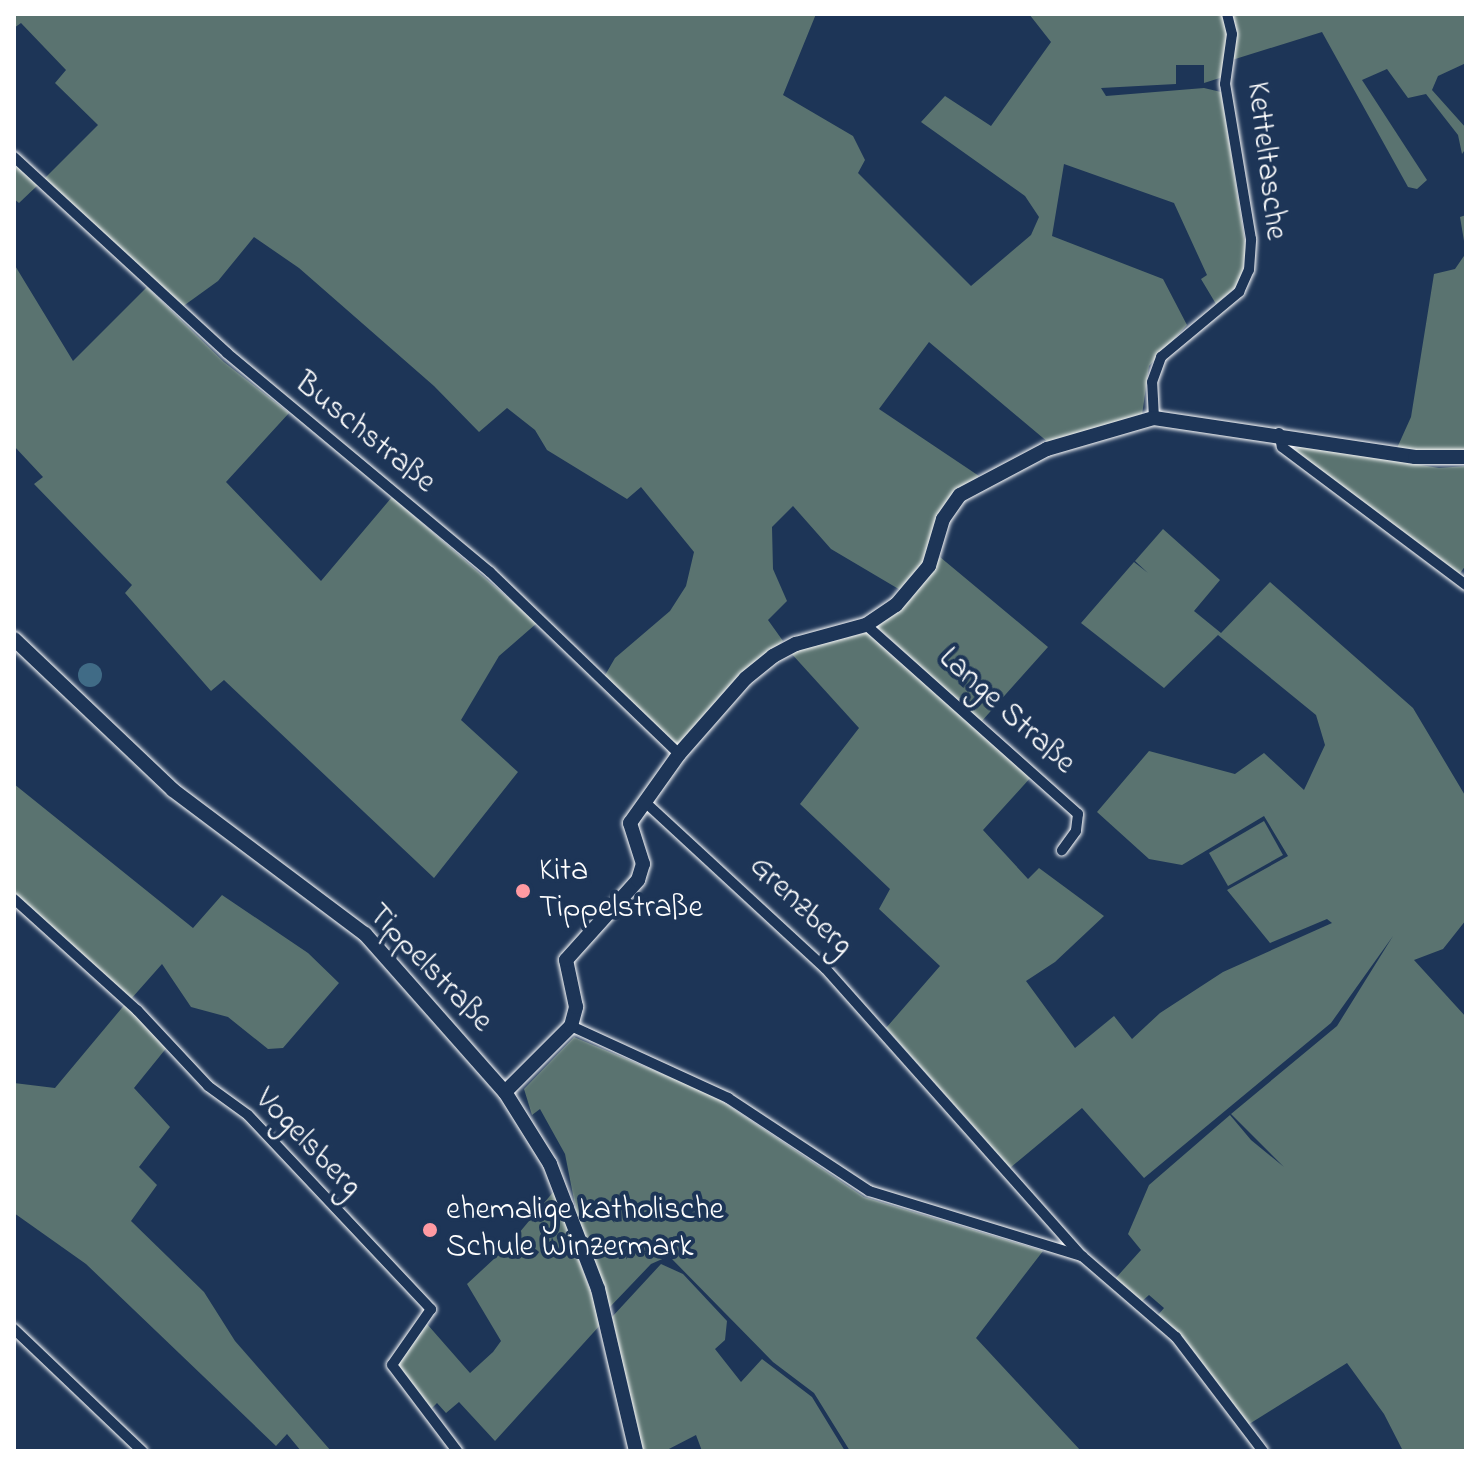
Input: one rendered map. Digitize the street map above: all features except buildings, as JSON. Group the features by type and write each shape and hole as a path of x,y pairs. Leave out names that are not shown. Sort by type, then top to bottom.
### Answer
{"street":[{"name":"Ketteltasche","path":"1154,418 1152,382 1161,357 1239,292 1249,270 1251,239 1225,84 1232,34 1227,14"},
{"name":"Buschstraße","path":"14,157 227,353 490,572 679,754"},
{"path":"505,1092 571,1026 576,1007 566,960 641,875 642,859 630,827 679,754 746,678 773,656 796,644 866,625 896,605 923,576 943,519 960,495 1047,449 1154,418 1279,433 1415,457 1466,457"},
{"path":"1279,433 1282,447 1466,585"},
{"name":"Lange Straße","path":"866,625 1078,814 1076,831 1062,850"},
{"name":"Tippelstraße","path":"14,639 173,790 365,934 505,1092 550,1164 589,1263 636,1451"},
{"name":"Grenzberg","path":"645,802 825,968 1082,1256 1176,1337 1263,1451"},
{"name":"Vogelsberg","path":"14,899 137,1010 208,1086 248,1115 431,1309 392,1365 457,1451"},
{"name":"Grenzberg","path":"571,1026 720,1093 869,1191 1082,1256"},
{"path":"14,1329 142,1451"}],"green space":[{"path":"14,14 816,14 783,95 853,136 865,160 858,173 971,286 1031,235 1039,217 1025,196 921,122 945,96 991,126 1051,42 1029,14 1226,14 1230,29 1223,77 1204,83 1204,65 1176,65 1176,84 1101,88 1106,96 1204,88 1221,92 1246,248 1243,271 1237,286 1216,304 1201,279 1207,275 1174,203 1064,164 1052,236 1163,279 1187,325 1149,366 1142,415 1049,443 929,342 879,409 979,476 961,489 929,555 902,591 831,549 793,506 772,527 773,569 787,601 768,620 783,641 730,688 681,746 675,746 604,677 615,658 670,611 686,586 694,552 641,487 627,499 547,450 535,430 507,408 479,432 434,386 299,268 254,237 218,281 182,307 43,180 98,125 55,83 66,70 21,23 14,28"},
{"path":"1229,14 1466,14 1466,63 1438,76 1432,90 1466,128 1466,148 1462,154 1458,135 1426,94 1408,98 1387,69 1362,80 1427,180 1417,189 1408,187 1322,32 1232,60"},
{"path":"14,162 39,184 19,203 14,199"},
{"path":"1466,215 1466,253 1460,217"},
{"path":"1466,253 1466,453 1436,456 1397,448 1411,417 1434,274 1455,269"},
{"path":"14,264 73,361 147,287 224,362 289,413 226,482 321,581 392,497 537,623 499,656 461,720 518,772 434,878 224,680 211,691 125,593 132,585 34,484 43,477 14,446"},
{"path":"1301,445 1439,468 1466,466 1466,565 1458,576 1293,451"},
{"path":"1163,529 1220,580 1194,611 1221,633 1270,582 1413,708 1466,797 1466,920 1443,949 1414,960 1466,1017 1466,1451 1403,1451 1384,1414 1347,1363 1246,1426 1158,1315 1164,1308 1149,1295 1141,1302 1114,1280 1141,1250 1128,1234 1149,1185 1230,1115 1251,1140 1284,1167 1231,1114 1337,1026 1393,936 1331,1023 1144,1178 1082,1108 1010,1168 886,1028 940,966 879,909 890,889 800,804 859,728 790,652 868,632 1032,776 983,830 1028,879 1039,868 1104,916 1055,962 1026,981 1075,1048 1114,1016 1132,1039 1160,1013 1223,972 1332,923 1327,919 1270,943 1227,890 1288,856 1264,816 1182,865 1149,859 1097,812 1149,751 1235,774 1264,753 1304,790 1325,745 1316,715 1218,635 1164,688 1081,623 1134,562 1148,573 1135,561"},
{"path":"940,557 1048,647 981,722 877,627 910,600"},
{"path":"14,784 193,928 222,895 308,953 339,983 283,1048 268,1049 228,1017 191,1007 162,964 131,999 14,901"},
{"path":"1264,821 1283,855 1228,886 1209,853"},
{"path":"126,1003 168,1046 134,1088 170,1127 139,1167 157,1185 131,1221 204,1292 235,1341 331,1451 301,1451 287,1434 276,1446 86,1264 14,1213 14,1083 55,1088"},
{"path":"574,1037 713,1095 864,1197 1043,1251 976,1338 1081,1451 850,1451 814,1393 773,1362 669,1256 651,1264 609,1308 578,1220 565,1154 540,1109 532,1115 524,1089"},
{"path":"554,1191 602,1323 495,1441 459,1402 446,1413 437,1403 430,1410 399,1372 398,1362 427,1324 470,1373 493,1352 501,1341 467,1284 509,1245"},
{"path":"661,1264 683,1274 727,1321 725,1340 715,1349 741,1382 762,1359 812,1397 845,1451 702,1451 696,1435 665,1451 640,1451 612,1317"}],"water":[{"path":"90,663 99,666 102,675 99,684 90,687 81,684 78,675 81,666"}],"place":[{"name":"Kita Tippelstraße","path":"523,891"},
{"name":"ehemalige katholische Schule Winzermark","path":"430,1230"}]}
